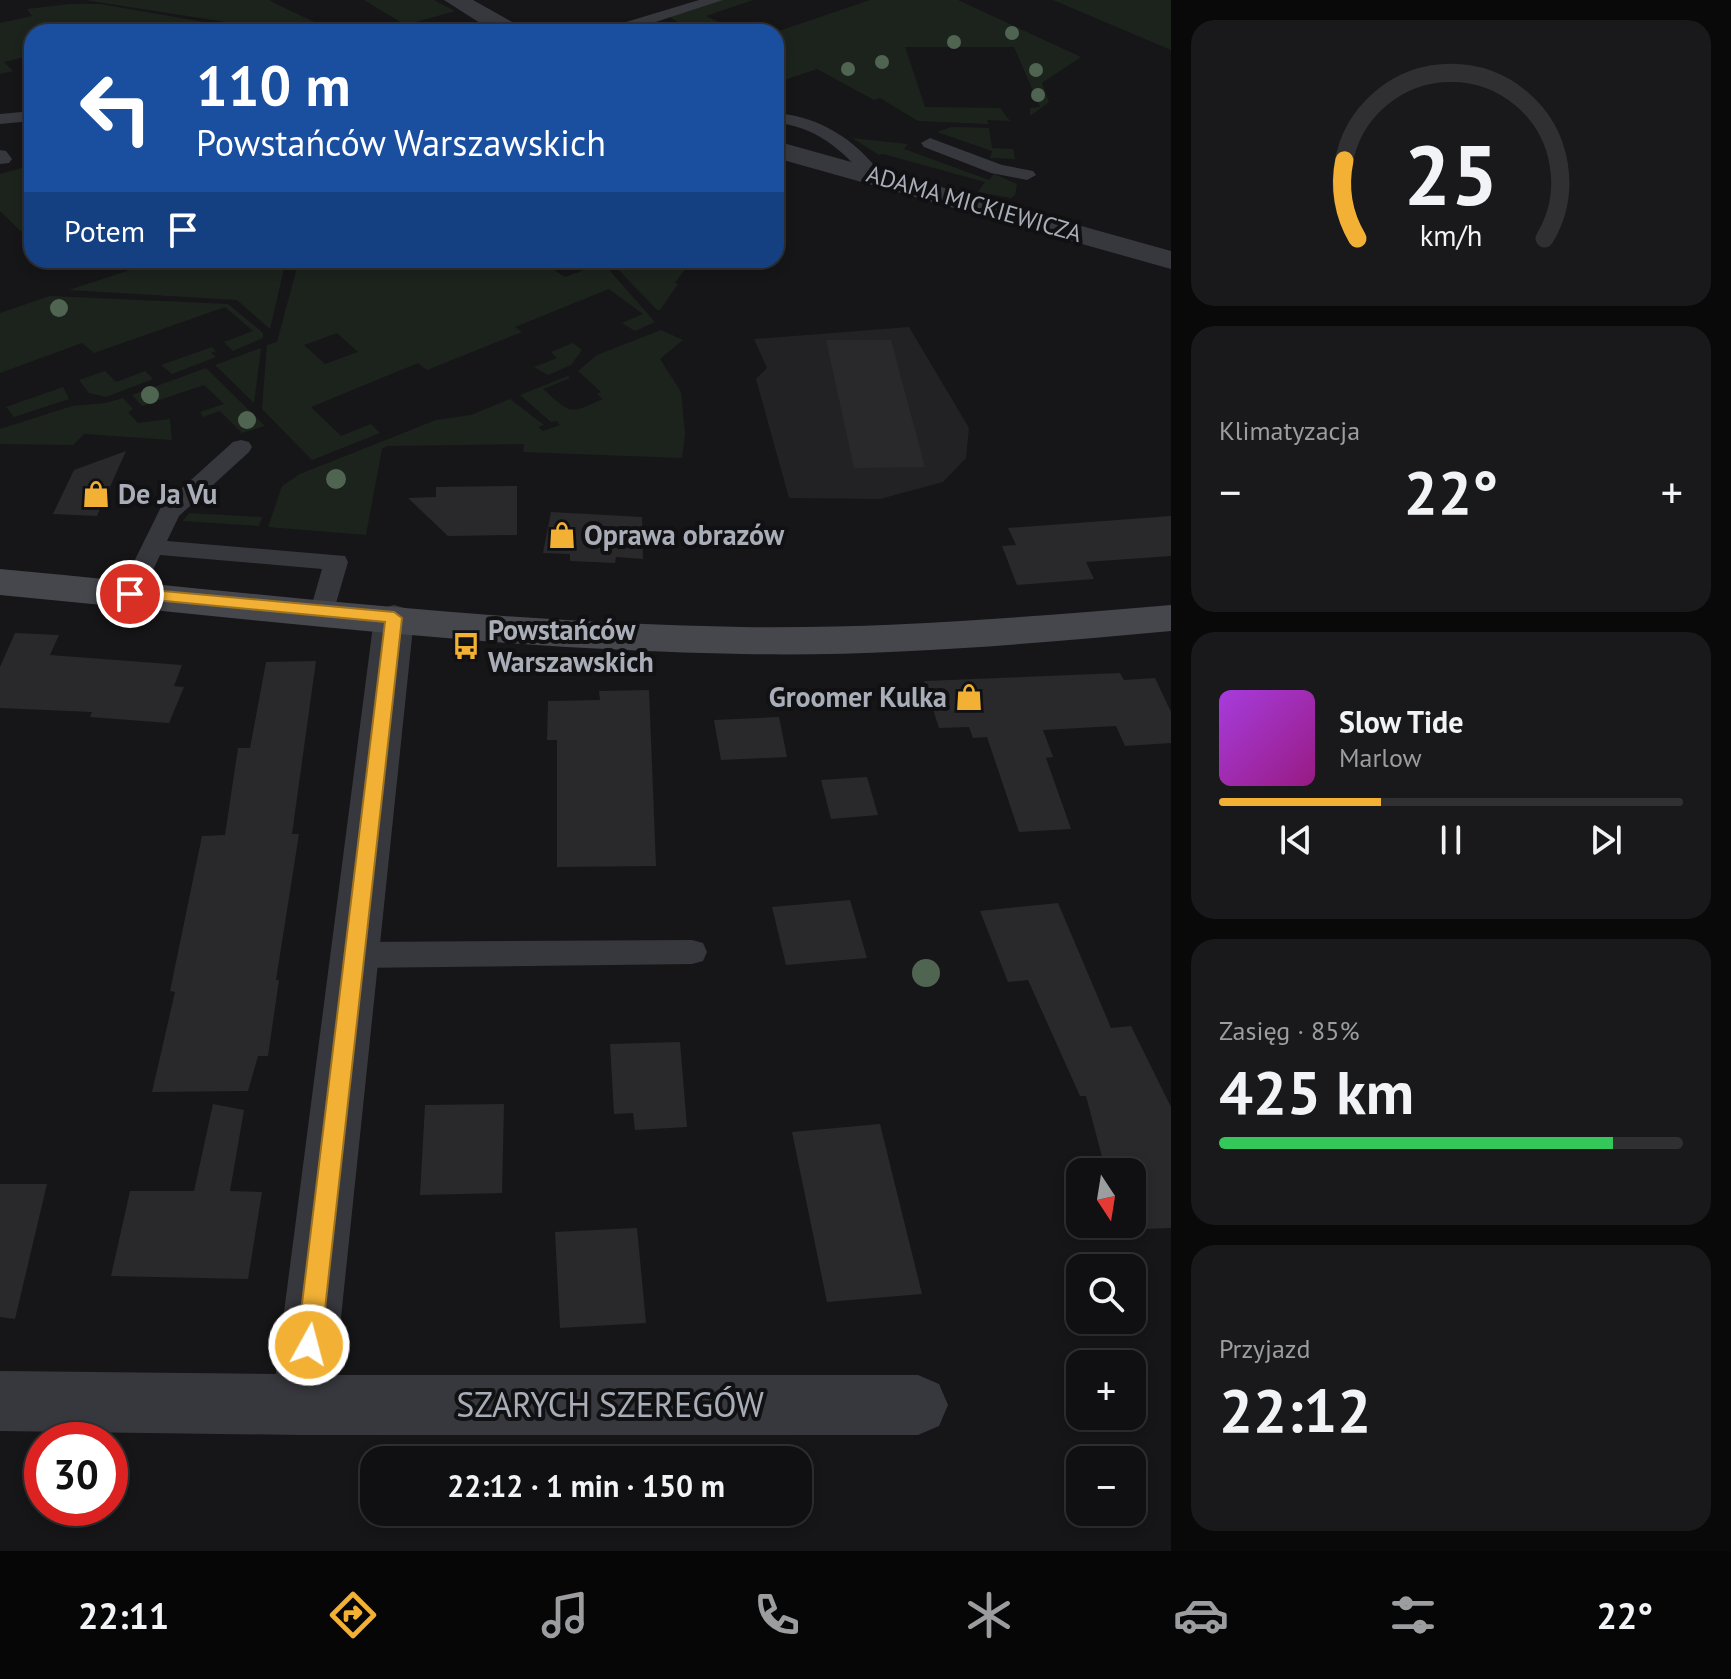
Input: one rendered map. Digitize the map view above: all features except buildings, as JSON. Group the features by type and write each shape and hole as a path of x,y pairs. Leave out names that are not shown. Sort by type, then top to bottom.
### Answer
{"street":[{"path":"456,0 498,24"},
{"name":"ADAMA MICKIEWICZA","path":"784,151 1171,260"},
{"path":"0,582 394,618 683,639 858,639 993,634 1171,618"},
{"path":"302,1405 394,618"},
{"name":"SZARYCH SZEREGÓW","path":"0,1401 302,1405 918,1405"}],"lane":[{"path":"636,24 715,0"},
{"path":"0,119 24,117"},
{"path":"784,118 815,127 855,154 872,174"},
{"path":"930,143 997,169 1027,175"},
{"path":"130,594 169,512 241,447"},
{"path":"152,547 336,562 323,611"},
{"path":"354,955 692,952"}],"shaded area":[{"path":"85,0 269,0 319,24 239,24"},
{"path":"364,0 434,0 455,11 409,24 404,24"},
{"path":"722,0 753,0 706,16 723,24 680,24 670,17"},
{"path":"870,0 958,0 1081,57 1042,83 1049,102 1030,116 1030,108 1040,107 1014,47 905,47 925,107 1000,108 1010,121 987,120 988,124 918,121 880,98 874,100 817,69 784,80 784,29"},
{"path":"1053,0 1171,0 1171,50"},
{"path":"100,4 216,24 24,24 24,57 4,62 13,71 0,74 0,23 32,16 27,9"},
{"path":"952,127 989,128 992,148 1013,149 1015,159 990,158 992,151 937,132"},
{"path":"852,138 908,144 904,149 989,180 994,174 1017,184 1015,195 1011,198 978,192 985,182 879,155"},
{"path":"24,167 24,234 0,211 0,174"},
{"path":"136,268 284,268 270,329 237,300 69,290"},
{"path":"297,268 557,268 554,270 565,277 589,268 607,268 655,322 635,331 622,323 643,314 609,289 515,327 522,332 427,370 418,363 311,407 341,436 371,424 380,433 312,460 262,409 267,345 277,342","holes":["337,333 358,352 325,364 304,345"]},
{"path":"617,268 686,268 660,310"},
{"path":"50,296 228,304 263,333 263,338 233,351 224,342 253,331 225,307 94,353 82,343 0,373 0,313"},
{"path":"909,327 969,428 966,458 943,482 880,499 789,498 756,379 767,368 754,339"},
{"path":"661,330 683,340 660,359 681,392 685,434 682,458 523,452 524,444 387,446 382,449 366,535 268,527 282,486 300,474 436,420 471,415 510,399 544,425 538,427 543,431 560,425 557,421 551,422 520,395 568,376 570,378 543,389 571,409 603,399 597,394 601,392 578,371 597,355"},
{"path":"573,343 582,350 571,365 548,375 534,367 557,358 551,352"},
{"path":"212,347 216,351 211,353 216,357 172,374 161,365"},
{"path":"261,348 254,403 215,365"},
{"path":"206,368 265,426 242,433 220,411 203,417 200,412 224,404 204,385 142,406 132,395"},
{"path":"105,371 116,382 145,371 153,379 106,397 89,393 79,380"},
{"path":"63,387 69,399 14,417 6,407"},
{"path":"123,398 133,409 128,412 138,423 170,419 172,440 84,434 73,445 0,444 0,429 72,406"},
{"path":"189,513 262,517 259,526 183,521"}],"place":[{"name":"De Ja Vu","path":"96,494"},
{"name":"Oprawa obrazów","path":"562,535"},
{"name":"Powstańców Warszawskich","path":"466,646"},
{"name":"Groomer Kulka","path":"969,697"}],"route":[{"path":"130,594 394,618 309,1345"}]}
